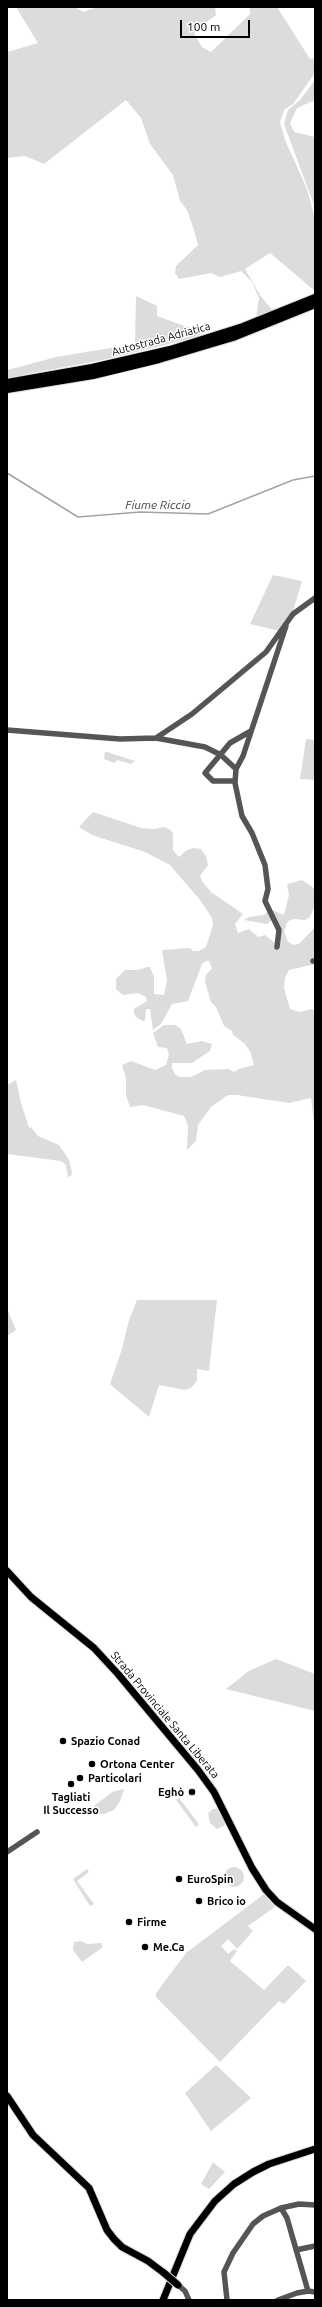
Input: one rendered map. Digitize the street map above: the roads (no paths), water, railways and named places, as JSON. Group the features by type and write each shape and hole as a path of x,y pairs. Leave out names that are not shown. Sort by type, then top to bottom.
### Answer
{"highway":[{"name":"Autostrada Adriatica","path":"7,390 126,368 204,347 315,298"},
{"name":"Autostrada Adriatica","path":"7,383 124,362 263,322 315,304"}],"main road":[{"name":"Strada Provinciale Santa Liberata","path":"7,1570 31,1596 94,1648 118,1674 198,1770 222,1806 252,1868 266,1890 277,1902 315,1929"},
{"path":"7,2096 33,2135 89,2188 107,2230 114,2240 122,2247 148,2261 178,2285"},
{"path":"163,2300 190,2234 215,2201 234,2184 253,2172 283,2159 315,2149"}],"street":[{"path":"156,738 192,714 266,652 287,622 302,607 315,598"},
{"path":"277,947 278,930 265,901 268,889 265,865 252,833 242,816 235,781 236,769 243,756 277,660 287,622"},
{"path":"7,730 120,739 156,738 195,744 221,755 236,769"},
{"path":"235,781 213,781 205,775 230,742 251,731"},
{"path":"7,1852 37,1832"},
{"path":"227,2300 224,2272 232,2253 253,2224 263,2216 281,2208 299,2204 315,2205"},
{"path":"281,2208 287,2218 308,2291"},
{"path":"296,2250 315,2246"},
{"path":"178,2285 185,2291 189,2300"},
{"path":"278,2300 308,2291 315,2292"}],"waterway":[{"name":"Fiume Riccio","path":"7,473 78,517 140,512 208,514 293,480 315,476"}],"place":[{"name":"Spazio Conad","path":"63,1741"},
{"name":"Ortona Center","path":"92,1764"},
{"name":"Particolari","path":"80,1778"},
{"name":"Tagliati Il Successo","path":"71,1784"},
{"name":"Eghò","path":"192,1792"},
{"name":"EuroSpin","path":"179,1879"},
{"name":"Brico io","path":"199,1901"},
{"name":"Firme","path":"129,1922"},
{"name":"Me.Ca","path":"145,1947"}]}
